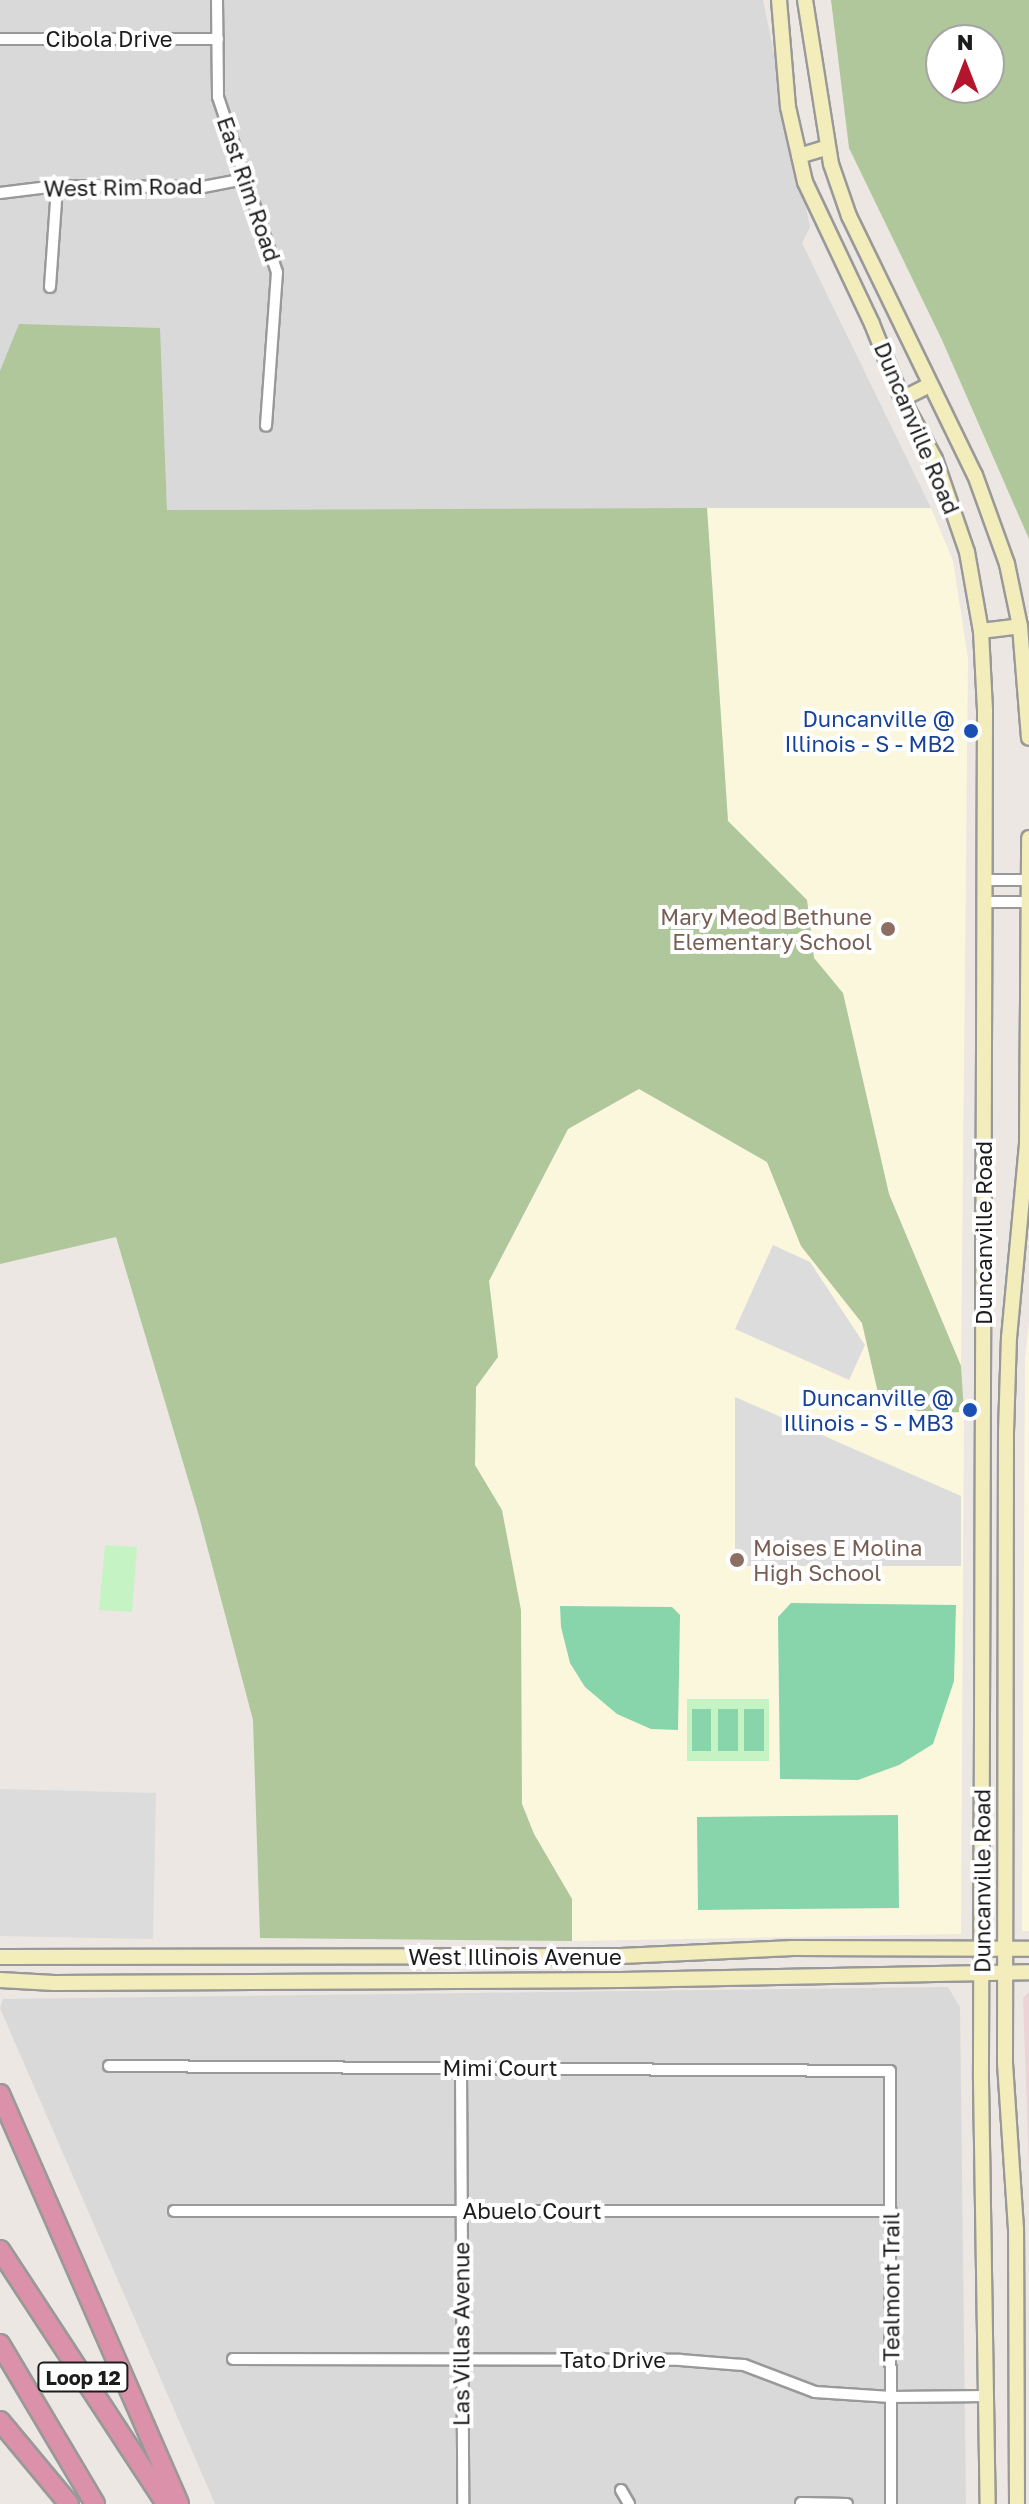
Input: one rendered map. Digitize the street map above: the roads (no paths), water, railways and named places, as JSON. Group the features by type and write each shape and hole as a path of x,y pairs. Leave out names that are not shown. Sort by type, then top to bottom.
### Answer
{"highway":[{"path":"0,2094 179,2504"},
{"name":"Loop 12","path":"0,2250 166,2504"},
{"name":"Loop 12","path":"0,2344 95,2504"},
{"path":"0,2421 69,2504"}],"main road":[{"name":"Duncanville Road","path":"779,0 784,75 805,182 872,324 902,399 935,459 967,552 981,631 985,711 981,1972 988,2504"},
{"name":"Duncanville Road","path":"805,0 828,147 849,216 991,513 1007,564 1020,626 1029,738"},
{"path":"799,156 828,147"},
{"path":"902,399 930,385"},
{"path":"981,631 1020,626"},
{"name":"Duncanville Road","path":"1017,2504 1016,2229 1005,2062 1006,1432 1009,1338 1027,1143 1029,838"},
{"name":"West Illinois Avenue","path":"0,1957 257,1959 621,1956 793,1948 1029,1949"},
{"path":"621,1956 621,1980"},
{"path":"119,1983 121,1958"},
{"path":"256,1982 257,1959"},
{"name":"West Illinois Avenue","path":"0,1980 119,1983 621,1980 1029,1972"},
{"path":"988,2396 1017,2396"}],"street":[{"name":"East Rim Road","path":"217,0 218,97 277,272 266,426"},
{"name":"Cibola Drive","path":"0,39 218,39"},
{"name":"West Rim Road","path":"0,193 57,186 203,187 245,179"},
{"path":"50,287 57,186"},
{"path":"983,880 1029,880"},
{"path":"984,902 1029,902"},
{"name":"Mimi Court","path":"109,2066 890,2071"},
{"name":"Las Villas Avenue","path":"461,2068 463,2504"},
{"name":"Tealmont Trail","path":"890,2071 891,2504"},
{"name":"Abuelo Court","path":"174,2211 891,2211"},
{"name":"Tato Drive","path":"233,2359 680,2360 744,2365 815,2392 891,2397 988,2396"},
{"path":"621,2490 629,2504"},
{"path":"801,2503 847,2504"}],"place":[{"name":"Duncanville @ Illinois - S - MB2","path":"971,731"},
{"name":"Mary Meod Bethune Elementary School","path":"888,929"},
{"name":"Duncanville @ Illinois - S - MB3","path":"970,1410"},
{"name":"Moises E Molina High School","path":"737,1560"}]}
